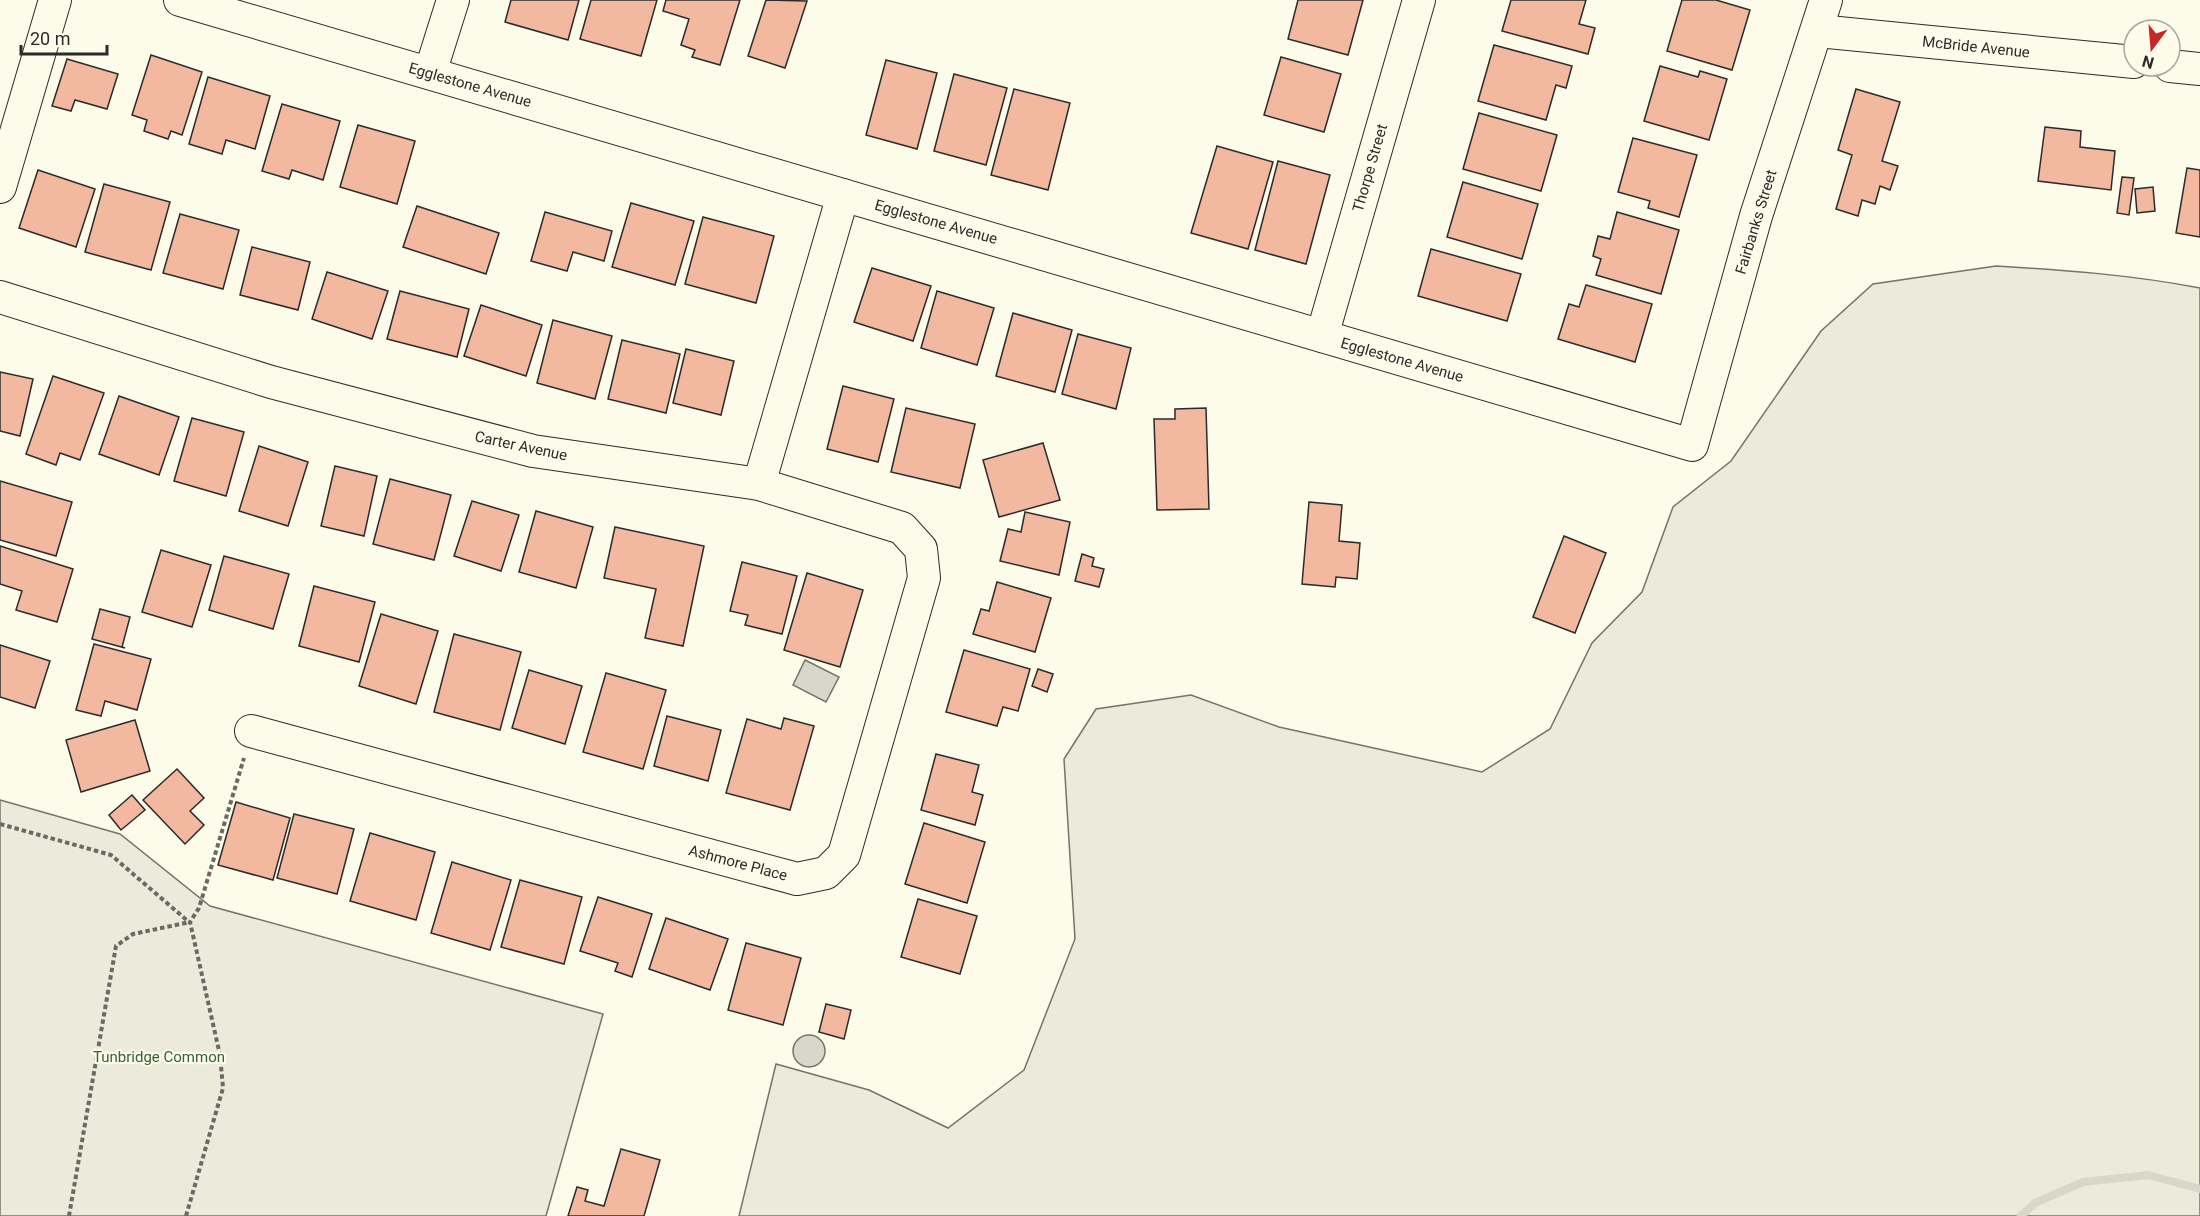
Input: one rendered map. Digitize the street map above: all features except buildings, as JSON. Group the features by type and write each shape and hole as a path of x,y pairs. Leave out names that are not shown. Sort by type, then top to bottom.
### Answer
{"street":[{"path":"0,187 55,0"},
{"name":"Egglestone Avenue","path":"180,0 1692,445"},
{"path":"430,73 453,0"},
{"name":"Thorpe Street","path":"1322,336 1419,0"},
{"name":"Fairbanks Street","path":"1692,445 1756,216 1818,32 1826,0"},
{"name":"McBride Avenue","path":"1818,32 2122,61"},
{"path":"2182,67 2200,69"},
{"path":"759,484 843,195"},
{"name":"Carter Avenue","path":"0,297 271,382 533,451 759,484"},
{"name":"Ashmore Place","path":"251,731 797,879 826,873 844,855 924,578 921,549 902,528 759,484"}],"path":[{"path":"69,1216 116,946 134,934 190,922 199,908 251,731"},
{"path":"0,824 111,855 190,922 220,1055 223,1088 186,1216"}],"green space":[{"path":"1996,266 2124,276 2200,288 2200,1216 739,1216 776,1064 869,1090 948,1128 1024,1070 1075,939 1064,759 1096,709 1191,695 1279,727 1482,772 1550,729 1592,643 1642,592 1673,507 1731,461 1821,331 1873,284"},
{"name":"Tunbridge Common","path":"0,800 120,834 210,906 603,1014 546,1216 0,1216"}],"shaded area":[{"path":"805,660 839,677 826,702 793,685"},
{"path":"809,1035 820,1040 825,1051 820,1062 809,1067 798,1062 793,1051 798,1040"}],"waterway":[{"path":"2021,1216 2035,1203 2083,1182 2148,1175 2200,1189"}]}
